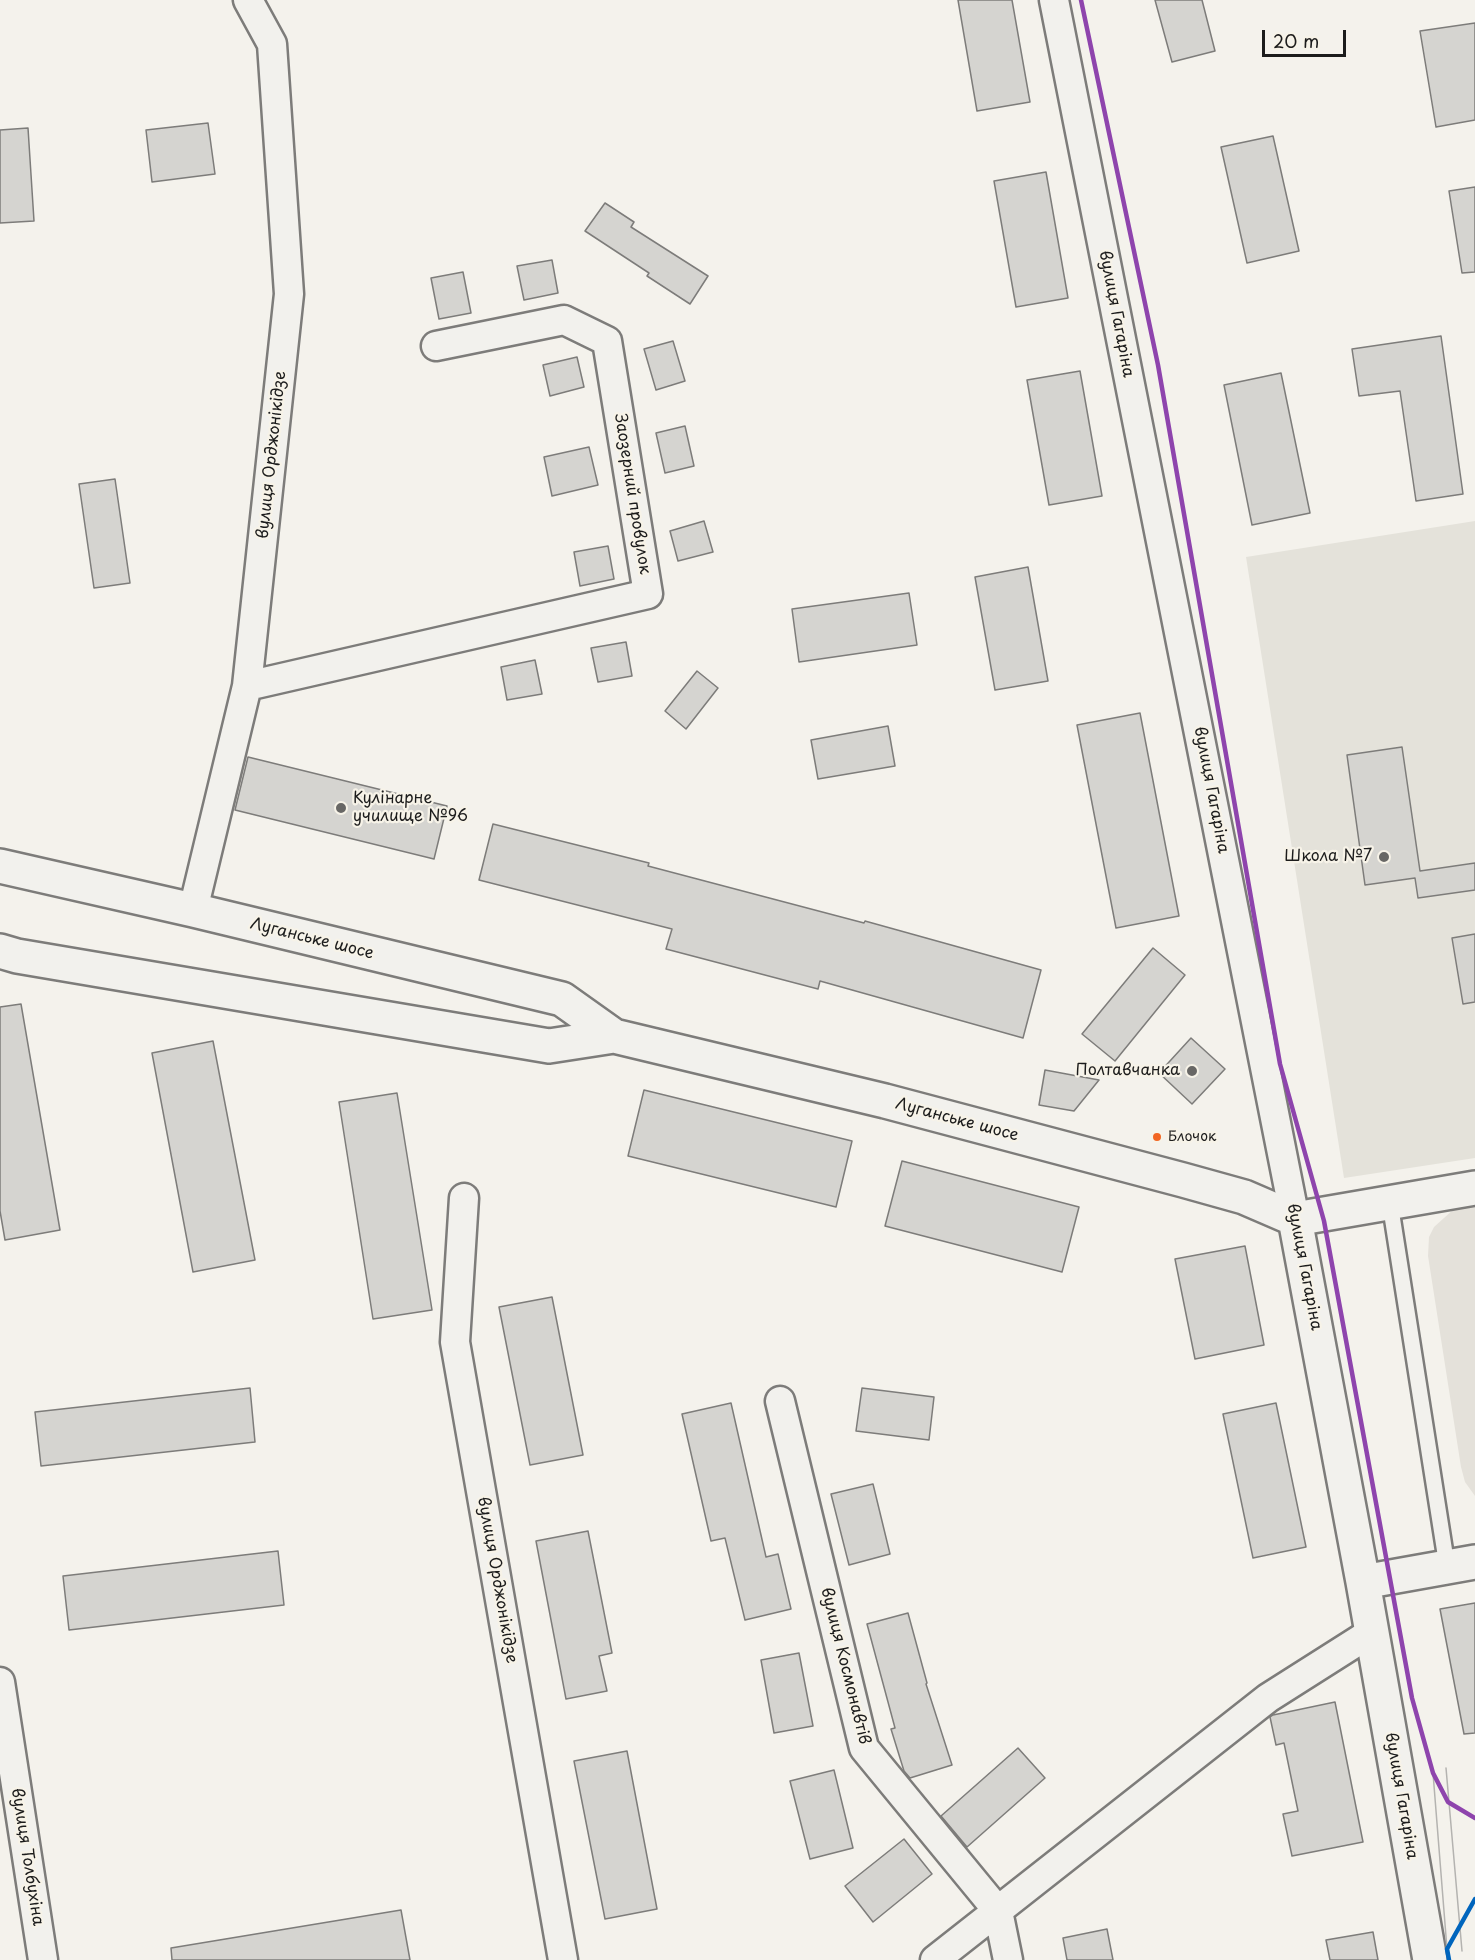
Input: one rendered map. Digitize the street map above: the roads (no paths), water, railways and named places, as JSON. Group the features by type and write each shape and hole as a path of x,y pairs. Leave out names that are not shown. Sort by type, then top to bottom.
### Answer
{"main road":[{"name":"Луганське шосе","path":"0,866 562,999 614,1036 885,1101 1183,1180 1244,1197 1295,1219"},
{"name":"Луганське шосе","path":"0,951 17,956 549,1046 614,1036"},
{"path":"1295,1219 1475,1188"},
{"name":"вулиця Гагаріна","path":"1295,1219 1363,1582 1430,1960"},
{"path":"1363,1582 1461,1564"}],"street":[{"name":"вулиця Орджонікідзе","path":"193,910 247,686 289,294 272,44 248,0"},
{"name":"вулиця Гагаріна","path":"1054,0 1295,1219"},
{"name":"Заозерний провулок","path":"247,686 648,594 607,341 564,320 436,346"},
{"name":"вулиця Орджонікідзе","path":"464,1198 455,1342 563,1960"},
{"name":"вулиця Космонавтів","path":"780,1401 864,1748 998,1911 1008,1960"},
{"path":"935,1960 1268,1698 1372,1632"},
{"name":"вулиця Толбухіна","path":"1,1700 43,1960"}],"lane":[{"path":"1390,1203 1461,1564"}],"tram line":[{"path":"1446,1768 1462,1951"},
{"path":"1433,1773 1447,1949"}],"place":[{"name":"Кулінарне училище №96","path":"341,808"},
{"name":"Школа №7","path":"1384,857"},
{"name":"Полтавчанка","path":"1192,1071"},
{"name":"Блочок","path":"1157,1137"}]}
